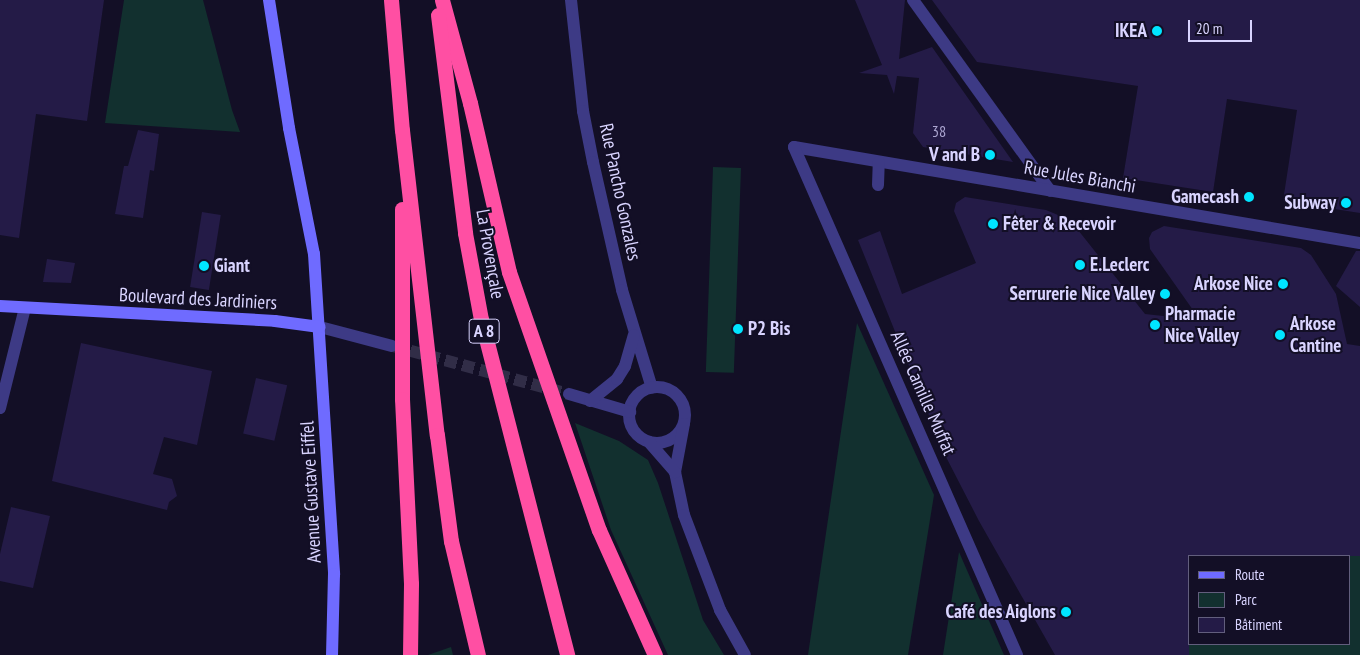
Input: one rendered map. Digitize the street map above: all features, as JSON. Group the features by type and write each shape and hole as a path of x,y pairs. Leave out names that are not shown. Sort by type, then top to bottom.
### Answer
{"highway":[{"path":"391,0 402,130 422,318 452,541 478,655"},
{"name":"La Provençale","path":"437,0 447,99 465,233 481,319 567,655"},
{"path":"442,0 470,103 509,272 599,530 655,655"},
{"path":"402,130 402,399 411,584 410,655"}],"street":[{"name":"Avenue Gustave Eiffel","path":"269,0 289,128 314,254 334,574 335,620 332,655"},
{"name":"Rue Pancho Gonzales","path":"571,0 583,111 620,280 634,335 652,388"},
{"path":"913,0 1050,190"},
{"name":"Rue Jules Bianchi","path":"794,147 1360,243"},
{"name":"Allée Camille Muffat","path":"794,147 1017,655"},
{"path":"878,185 879,162"},
{"name":"Boulevard des Jardiniers","path":"0,306 274,321 320,327 392,346"},
{"path":"0,408 25,308"},
{"path":"590,401 617,379 625,366 634,335"},
{"path":"675,472 648,442 634,430 630,412 640,394 652,388 662,388 679,397 684,405 684,424 675,472 684,515 720,610 745,655"},
{"path":"569,394 630,412"},
{"path":"648,442 666,442 674,438 684,424"}],"green space":[{"path":"124,0 203,0 232,110 240,132 105,123"},
{"path":"713,167 741,168 734,373 706,372"},
{"path":"857,323 934,495 908,655 808,655"},
{"path":"575,423 619,441 648,460 658,483 703,620 724,655 668,655 611,530"},
{"path":"1360,426 1360,655 1181,655 1188,645 1350,645 1350,555 1203,555 1208,538"},
{"path":"959,552 1004,655 943,655"},
{"path":"451,647 453,655 428,655"}],"building":[{"path":"0,0 104,0 87,121 36,114 19,238 0,235"},
{"path":"855,0 905,0 899,59 932,47 1013,162 923,147 913,133 919,78 897,76 894,94 887,75 859,73 882,65"},
{"name":"IKEA","path":"932,0 1360,0 1360,213 1283,201 1297,110 1227,99 1213,192 1123,178 1138,86 977,62"},
{"path":"138,130 159,134 154,171 150,170 143,218 115,214 124,166 128,166"},
{"path":"965,197 1046,210 1058,215 1078,230 1145,314 1200,320 1150,249 1149,238 1152,232 1164,226 1301,248 1311,255 1336,294 1347,344 1360,346 1360,556 1188,555 1189,655 1055,655 979,521 945,455 858,240 880,231 902,294 976,263 954,211 956,203"},
{"path":"202,212 221,215 209,290 190,287"},
{"path":"1356,251 1360,251 1360,307 1336,286"},
{"path":"47,259 75,263 71,283 43,282"},
{"path":"81,343 212,371 197,445 164,437 153,474 172,479 177,496 169,502 167,510 52,481"},
{"path":"256,378 287,385 274,441 243,434"},
{"path":"11,507 50,516 33,588 0,581 0,554"}],"tunnel":[{"path":"393,346 569,394"}],"place":[{"name":"IKEA","path":"1157,31"},
{"name":"V and B","path":"990,155"},
{"name":"Gamecash","path":"1249,197"},
{"name":"Subway","path":"1346,203"},
{"name":"Fêter & Recevoir","path":"993,224"},
{"name":"E.Leclerc","path":"1080,265"},
{"name":"Giant","path":"204,266"},
{"name":"Arkose Nice","path":"1283,284"},
{"name":"Serrurerie Nice Valley","path":"1165,294"},
{"name":"Pharmacie Nice Valley","path":"1155,325"},
{"name":"P2 Bis","path":"738,329"},
{"name":"Arkose Cantine","path":"1280,335"},
{"name":"Café des Aiglons","path":"1066,612"}]}
